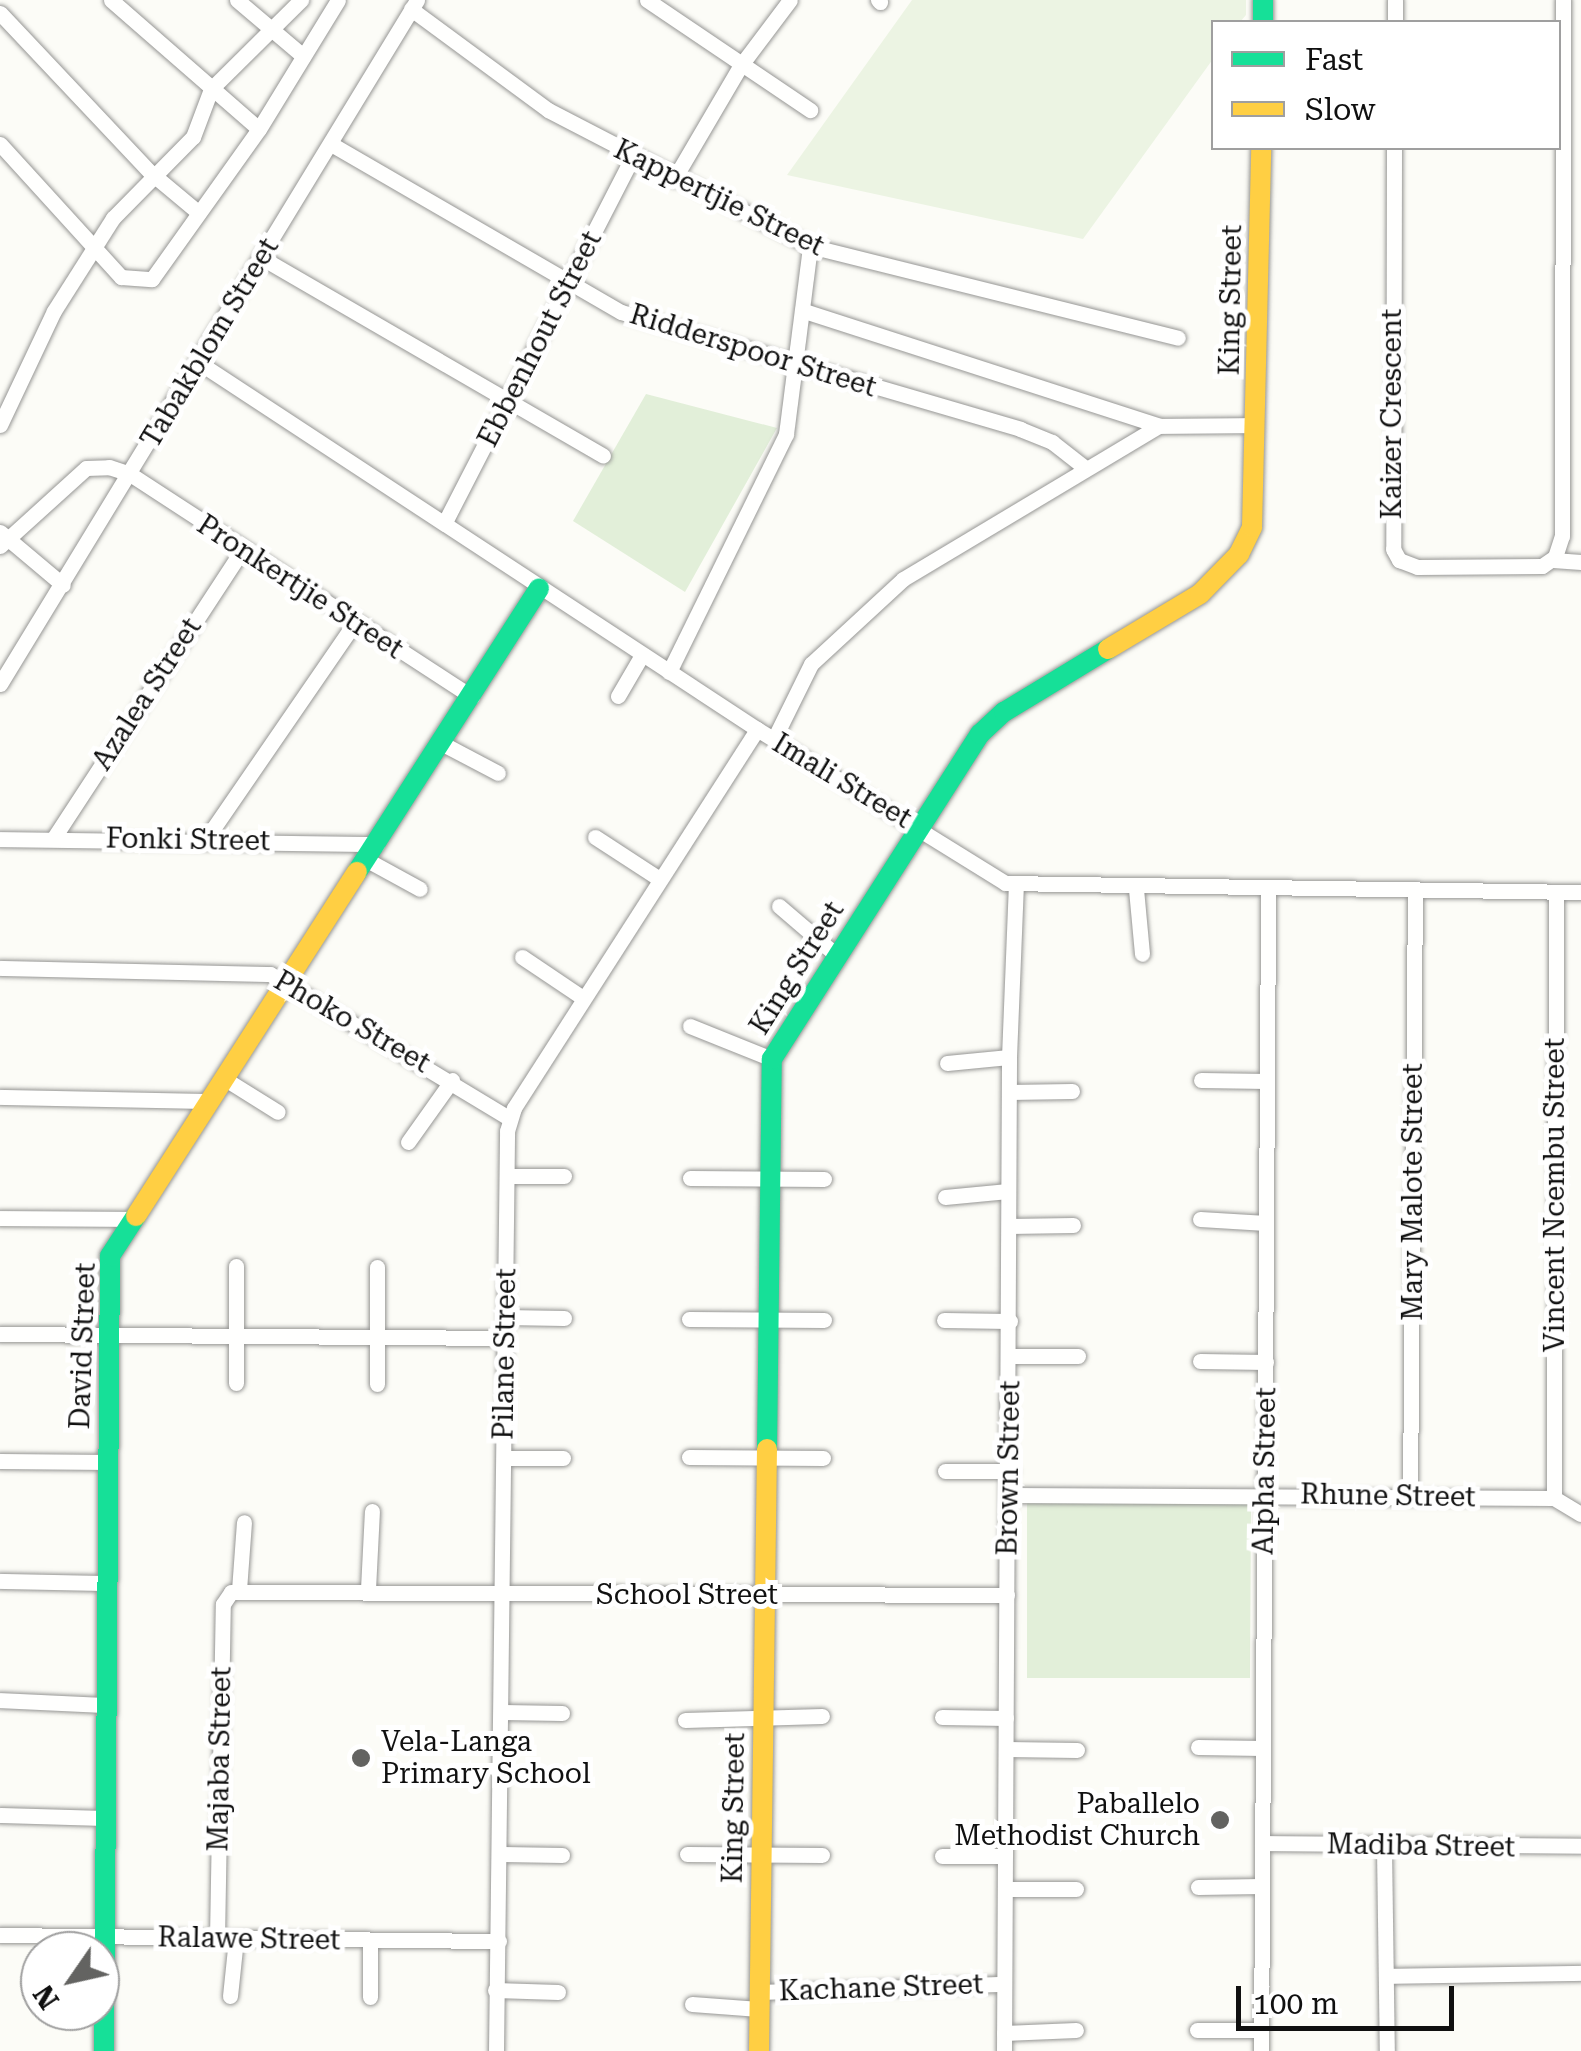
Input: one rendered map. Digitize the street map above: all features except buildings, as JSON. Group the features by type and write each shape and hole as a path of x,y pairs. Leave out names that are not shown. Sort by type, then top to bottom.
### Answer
{"street":[{"path":"111,0 259,129"},
{"path":"237,0 303,56"},
{"path":"0,425 92,247 151,173 193,137 211,88 301,0"},
{"path":"0,144 92,247 130,282 152,279 259,129 338,0"},
{"path":"647,0 810,110"},
{"path":"674,179 741,65 790,0"},
{"path":"1563,0 1562,536 1552,560 1581,562"},
{"name":"Tabakblom Street","path":"0,684 414,4"},
{"name":"Kappertjie Street","path":"414,4 548,110 632,158 810,246 1178,338"},
{"path":"0,13 151,173 199,213"},
{"name":"Ridderspoor Street","path":"330,144 569,286 638,318 798,368 1020,429 1052,442 1084,467"},
{"name":"King Street","path":"759,2051 767,1178 772,1059 835,954 992,721 1200,594 1231,568 1252,526 1260,150"},
{"name":"Kaizer Crescent","path":"1394,150 1393,548 1416,567 1535,568 1552,560"},
{"name":"Ebbenhout Street","path":"446,520 632,158"},
{"path":"669,672 780,452 798,368 810,246"},
{"path":"262,258 603,456"},
{"path":"804,311 1159,426 1256,425"},
{"name":"Imali Street","path":"198,362 446,520 539,588 757,729 1016,886 1581,892"},
{"path":"774,739 811,664 844,628 915,570 1159,426"},
{"path":"63,585 4,540 86,468 130,474"},
{"name":"Pronkertjie Street","path":"130,474 354,624 472,697"},
{"name":"Azalea Street","path":"53,839 242,550"},
{"name":"David Street","path":"106,1931 108,1263 287,980 443,744 539,588"},
{"path":"206,839 354,624"},
{"path":"618,696 642,655"},
{"name":"Pilane Street","path":"496,2051 502,1854 504,1338 510,1119 658,878 757,729"},
{"path":"443,744 498,773"},
{"path":"595,837 658,878"},
{"name":"Fonki Street","path":"0,839 206,839 372,852"},
{"path":"372,852 420,889"},
{"name":"Brown Street","path":"1004,2051 1010,1495 1008,1057 1016,886"},
{"path":"1136,889 1142,954"},
{"name":"Mary Malote Street","path":"1410,1495 1415,889"},
{"name":"Alpha Street","path":"1261,2051 1268,891"},
{"name":"Vincent Ncembu Street","path":"1554,1498 1556,892"},
{"path":"778,906 835,954"},
{"path":"522,957 582,998"},
{"name":"Phoko Street","path":"0,968 242,969 287,980 510,1119"},
{"path":"690,1026 772,1059"},
{"path":"947,1063 1008,1057"},
{"path":"226,1079 278,1112"},
{"path":"408,1142 452,1080"},
{"path":"1201,1080 1268,1081"},
{"path":"1009,1092 1072,1091"},
{"path":"0,1097 211,1102"},
{"path":"507,1176 564,1176"},
{"path":"690,1178 824,1179"},
{"path":"946,1197 1008,1190"},
{"path":"0,1218 135,1218"},
{"path":"1200,1219 1266,1223"},
{"path":"1010,1226 1073,1226"},
{"path":"236,1266 236,1383"},
{"path":"376,1384 377,1267"},
{"path":"505,1316 564,1318"},
{"path":"689,1319 824,1320"},
{"path":"944,1320 1010,1320"},
{"path":"0,1334 504,1338"},
{"path":"1010,1356 1078,1356"},
{"path":"1200,1361 1266,1362"},
{"path":"689,1457 823,1458"},
{"path":"504,1458 564,1458"},
{"path":"0,1460 108,1462"},
{"path":"945,1471 1010,1471"},
{"name":"Rhune Street","path":"1010,1495 1554,1498 1581,1514"},
{"path":"368,1589 372,1511"},
{"path":"239,1590 244,1522"},
{"path":"0,1581 107,1583"},
{"name":"School Street","path":"239,1590 368,1589 502,1595 1006,1595"},
{"name":"Majaba Street","path":"217,1938 223,1604 239,1590"},
{"path":"0,1700 106,1705"},
{"path":"502,1712 562,1713"},
{"path":"685,1720 822,1716"},
{"path":"942,1717 1006,1718"},
{"path":"1198,1747 1262,1748"},
{"path":"1006,1749 1077,1750"},
{"path":"0,1815 105,1818"},
{"name":"Madiba Street","path":"1262,1843 1384,1848 1581,1846"},
{"path":"1384,1848 1386,2051"},
{"path":"502,1854 562,1855"},
{"path":"688,1854 822,1855"},
{"path":"942,1856 1005,1856"},
{"path":"1198,1887 1261,1886"},
{"path":"1004,1890 1076,1889"},
{"name":"Ralawe Street","path":"120,1937 498,1941"},
{"path":"230,1996 236,1939"},
{"path":"370,1940 370,1997"},
{"path":"1386,1976 1581,1973"},
{"name":"Kachane Street","path":"692,2004 1004,1984"},
{"path":"495,1990 558,1992"},
{"path":"1004,2033 1076,2030"},
{"path":"1197,2030 1261,2030"}],"green space":[{"path":"912,0 1246,0 1246,15 1242,20 1211,20 1211,62 1083,239 787,175"},
{"path":"646,394 777,428 685,592 573,521"},
{"path":"1027,1502 1251,1503 1250,1678 1027,1678"}],"traffic: fast":[{"path":"1263,0 1263,20"},
{"path":"357,872 539,588"},
{"path":"767,1449 772,1059 980,734 1004,712 1108,649"},
{"path":"104,2051 110,1256 136,1216"}],"traffic: slow":[{"path":"1108,649 1200,594 1239,554 1252,527 1261,150"},
{"path":"136,1216 357,872"},
{"path":"759,2051 767,1449"}],"place":[{"name":"Vela-Langa Primary School","path":"361,1758"},
{"name":"Paballelo Methodist Church","path":"1220,1820"}]}
